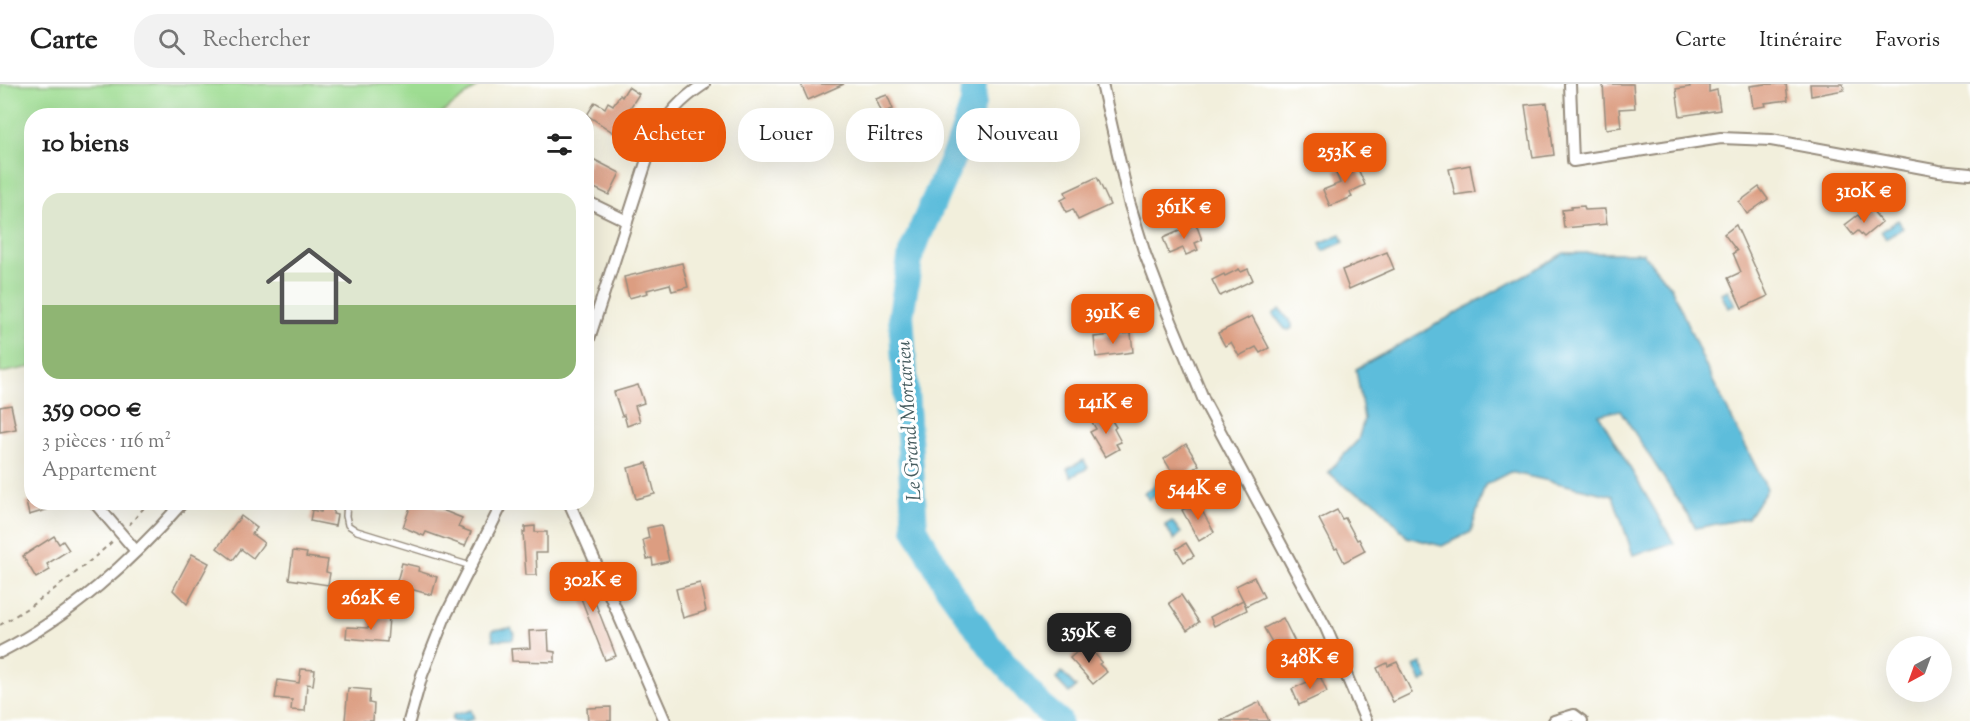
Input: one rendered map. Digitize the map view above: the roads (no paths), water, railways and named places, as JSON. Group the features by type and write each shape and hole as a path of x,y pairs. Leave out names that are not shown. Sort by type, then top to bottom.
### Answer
{"street":[{"path":"594,323 654,138 681,100 704,84"},
{"path":"1102,84 1129,202 1145,254 1205,403 1326,628 1366,721"},
{"path":"1570,84 1573,161 1731,138 1771,140 1939,171 1970,174"},
{"path":"594,205 627,221"},
{"path":"101,510 136,552"},
{"path":"0,652 68,611 103,583 175,510"},
{"path":"409,721 422,675 444,619 499,510"},
{"path":"573,510 665,721"},
{"path":"1554,721 1574,716 1582,721"}],"lane":[{"path":"346,510 348,525 357,531 471,566"}],"water":[{"path":"1898,220 1903,228 1886,239 1881,231"},
{"path":"1341,234 1344,242 1323,251 1320,243"},
{"path":"1564,253 1643,253 1672,289 1708,371 1767,489 1748,518 1696,528 1620,410 1599,415 1674,543 1633,555 1613,496 1510,472 1485,485 1471,532 1442,546 1407,537 1375,501 1348,489 1328,472 1358,440 1364,419 1356,369"},
{"path":"1728,290 1735,305 1728,308 1721,293"},
{"path":"1280,309 1292,324 1289,330 1285,329 1273,314"},
{"path":"1084,460 1088,468 1071,477 1067,469"},
{"path":"1158,483 1163,490 1149,500 1144,493"},
{"path":"1172,521 1181,533 1174,540 1165,525"},
{"path":"511,628 514,633 513,639 493,640 492,630"},
{"path":"1421,663 1428,679 1421,682 1414,666"},
{"path":"1062,672 1076,687 1069,693 1056,679"},
{"path":"471,710 474,719 452,720 453,715"}],"waterway":[{"name":"Le Grand Mortarieu","path":"974,84 973,104 961,139 911,253 901,315 915,528 948,588 995,653 1041,706 1059,721"}]}
